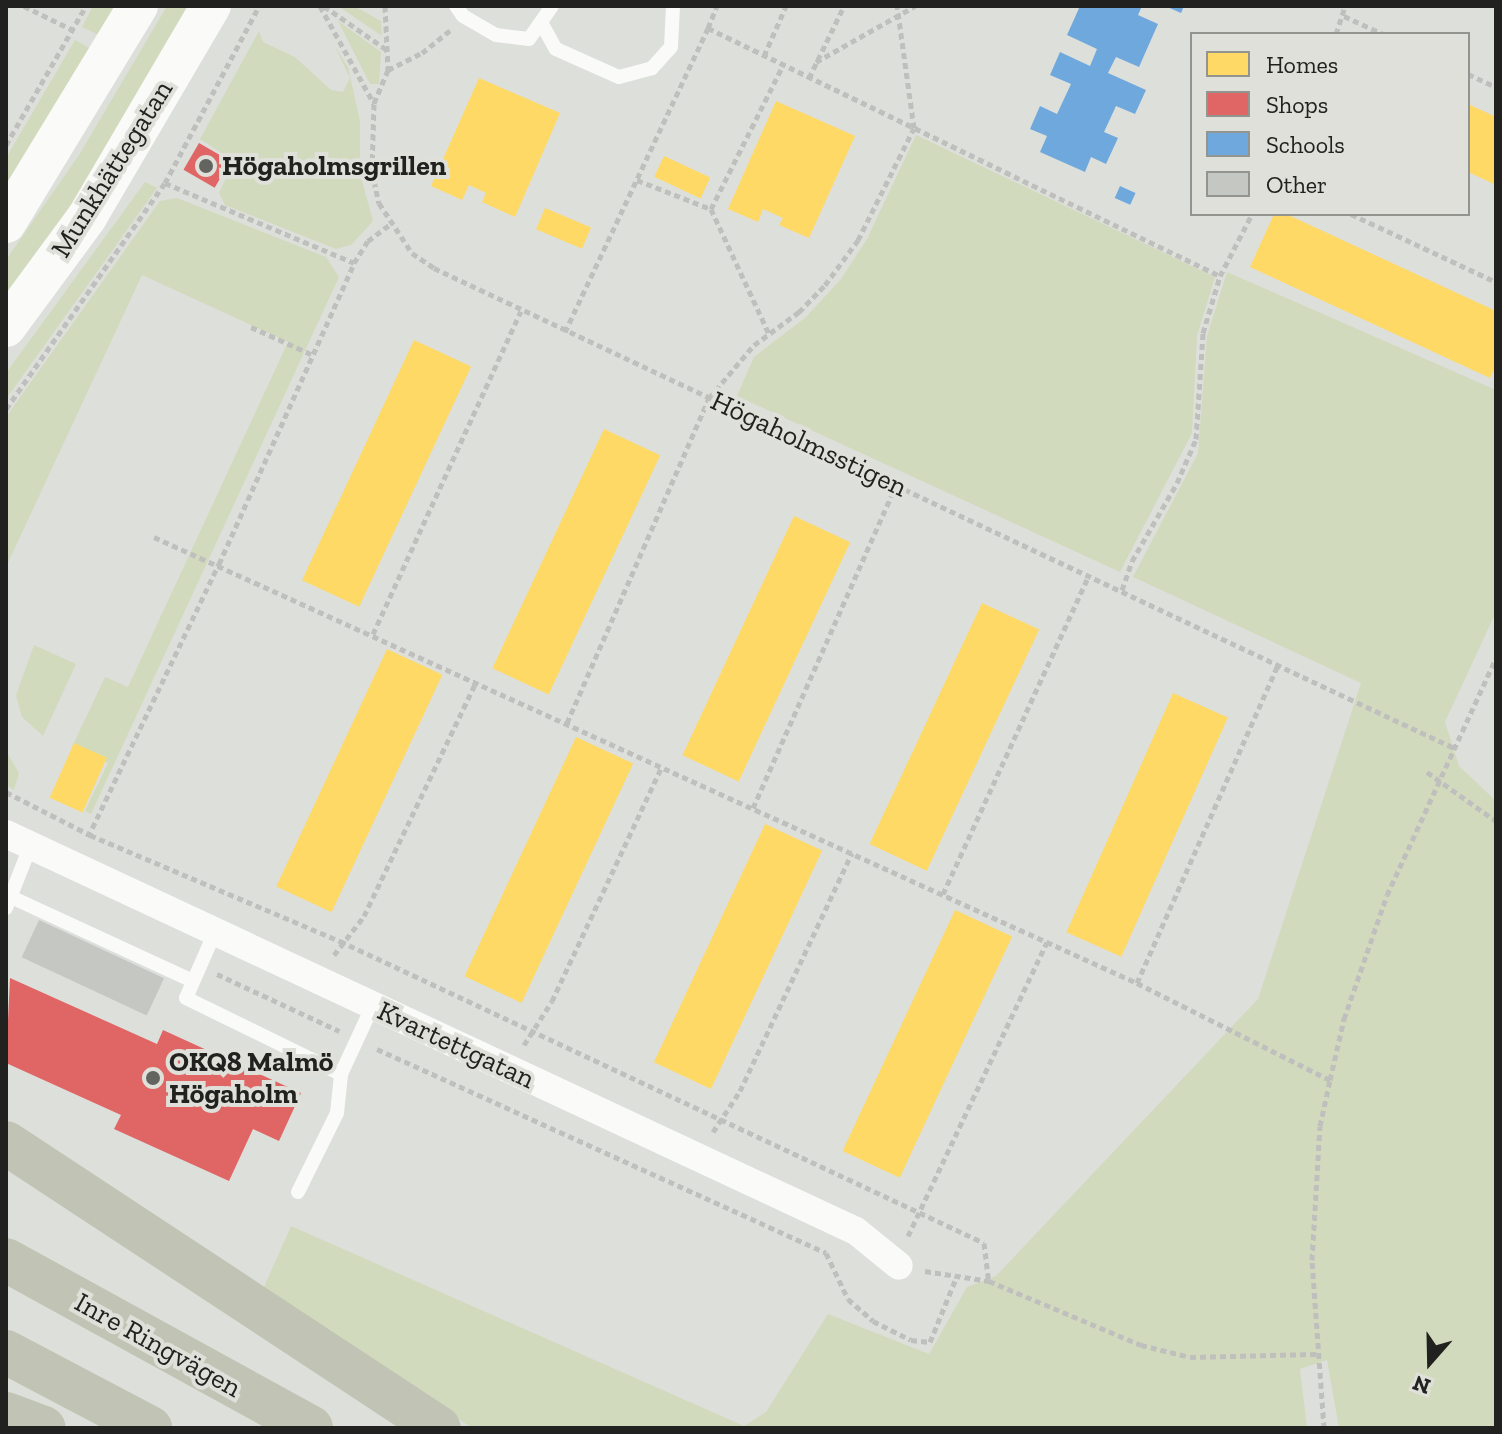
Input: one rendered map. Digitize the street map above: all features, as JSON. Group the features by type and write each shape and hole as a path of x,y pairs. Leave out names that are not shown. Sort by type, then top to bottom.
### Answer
{"highway":[{"path":"6,1143 439,1428"},
{"name":"Inre Ringvägen","path":"6,1260 311,1428"},
{"path":"6,1352 150,1428"},
{"path":"6,1414 44,1428"}],"street":[{"name":"Munkhättegatan","path":"6,223 138,6"},
{"name":"Munkhättegatan","path":"6,327 87,217 211,6"},
{"name":"Kvartettgatan","path":"18,840 856,1231 899,1266"}],"lane":[{"path":"459,11 496,35 529,39 543,26 552,6"},
{"path":"543,26 556,49 619,77 652,68 671,47 673,6"},
{"path":"18,840 9,903 193,981"},
{"path":"215,932 186,998 341,1074"},
{"path":"298,1192 337,1113 341,1074 373,1005"}],"path":[{"path":"24,6 112,50"},
{"path":"6,145 86,6"},
{"path":"6,409 165,183 259,6"},
{"path":"322,6 387,50"},
{"path":"322,6 374,104"},
{"path":"374,104 388,70 385,6"},
{"path":"565,332 717,6"},
{"path":"764,56 786,6"},
{"path":"809,78 844,6"},
{"path":"567,723 709,398 769,334 816,294 858,240 914,128 897,6"},
{"path":"816,62 915,6"},
{"path":"1337,32 1345,6"},
{"path":"388,70 422,53 459,11"},
{"path":"1344,16 1379,32"},
{"path":"708,28 1220,276"},
{"path":"711,209 783,65"},
{"path":"1470,75 1496,87"},
{"name":"Högaholmsstigen","path":"374,104 372,171 389,225 412,253 434,268 1454,748"},
{"path":"637,180 711,209 769,334"},
{"path":"165,183 354,263"},
{"path":"1122,590 1132,561 1177,483 1196,439 1203,333 1220,276 1251,216"},
{"path":"1355,216 1496,282"},
{"path":"73,866 219,564 354,263 368,241 389,225"},
{"path":"373,634 521,311"},
{"path":"251,327 313,355"},
{"path":"753,808 896,485"},
{"path":"154,537 1137,983 1330,1080"},
{"path":"943,894 1089,575"},
{"path":"1324,1428 1312,1260 1320,1126 1330,1080 1364,957 1439,780 1496,658"},
{"path":"1137,983 1279,663"},
{"path":"322,982 340,941 364,916 477,681"},
{"path":"514,1072 530,1031 552,1001 662,766"},
{"path":"1427,772 1496,821"},
{"path":"6,792 90,835 340,941 721,1117 914,1213 984,1243 989,1281"},
{"path":"699,1158 721,1117 740,1091 852,853"},
{"path":"1047,942 914,1213 899,1266 989,1281 1141,1345 1190,1357 1317,1354"},
{"path":"200,966 826,1253 848,1299 873,1321 911,1340 930,1342 957,1276"}],"green space":[{"path":"93,6 118,6 101,36 82,27"},
{"path":"167,6 193,6 110,148 6,301 6,260 79,155"},
{"path":"338,6 354,6 381,21 382,36"},
{"path":"338,21 381,52 379,84 370,84"},
{"path":"259,31 263,42 295,57 331,90 343,92 350,78 334,45 348,67 360,121 360,173 373,221 351,245 336,249 225,205 219,193 234,161 200,139"},
{"path":"75,40 93,50 6,186 6,158"},
{"path":"916,135 1215,277 1197,336 1192,433 1120,572 737,396 754,357 806,317 841,279 867,239"},
{"path":"145,182 157,188 6,399 6,373"},
{"path":"177,198 326,257 339,277 91,814 85,811 108,763 72,747 105,677 128,687 288,342 142,275 6,567 6,417 160,201"},
{"path":"1227,272 1496,390 1496,612 1445,722 1459,766 1496,801 1496,1428 1339,1428 1327,1360 1300,1369 1307,1428 472,1428 264,1287 291,1226 744,1426 766,1412 828,1314 929,1354 967,1287 996,1276 1258,999 1361,683 1133,577 1198,453 1207,336"},
{"path":"34,645 76,664 43,736 22,717 16,695"},
{"path":"6,751 19,773 14,790 6,785"}],"building: Homes":[{"path":"479,78 560,113 515,217 482,202 486,193 469,185 462,200 431,186"},
{"path":"776,101 855,136 809,238 779,225 783,218 763,209 758,222 728,209"},
{"path":"1470,105 1496,117 1496,185 1470,173"},
{"path":"664,156 710,178 701,198 654,177"},
{"path":"545,208 591,228 582,249 536,229"},
{"path":"1273,216 1290,216 1496,311 1496,365 1490,378 1250,267"},
{"path":"414,340 471,367 359,607 302,580"},
{"path":"604,429 660,455 549,694 492,668"},
{"path":"794,516 850,542 739,781 682,755"},
{"path":"982,603 1039,630 927,871 870,844"},
{"path":"387,649 442,675 332,912 276,886"},
{"path":"1173,693 1228,717 1121,957 1066,932"},
{"path":"576,737 633,764 522,1003 464,976"},
{"path":"74,743 107,758 82,812 50,798"},
{"path":"765,824 822,851 711,1089 654,1062"},
{"path":"955,910 1012,937 900,1178 843,1151"}],"building: Shops":[{"name":"Högaholmsgrillen","path":"199,143 230,161 215,188 184,170"},
{"name":"OKQ8 Malmö Högaholm","path":"10,978 157,1044 163,1030 301,1093 279,1141 253,1129 229,1181 114,1129 121,1115 6,1063"}],"building: Schools":[{"path":"1080,6 1142,6 1138,15 1158,24 1139,67 1116,57 1108,73 1146,90 1135,114 1116,106 1104,132 1118,138 1106,164 1091,157 1085,172 1040,152 1047,136 1030,129 1040,106 1057,114 1071,84 1050,75 1060,52 1090,66 1097,49 1067,35"},
{"path":"1165,6 1184,6 1181,13"},
{"path":"1120,186 1136,193 1130,205 1115,198"}],"building: Other":[{"path":"39,920 164,978 147,1015 22,957"}],"place":[{"name":"Högaholmsgrillen","path":"206,166"},
{"name":"OKQ8 Malmö Högaholm","path":"153,1078"}]}
